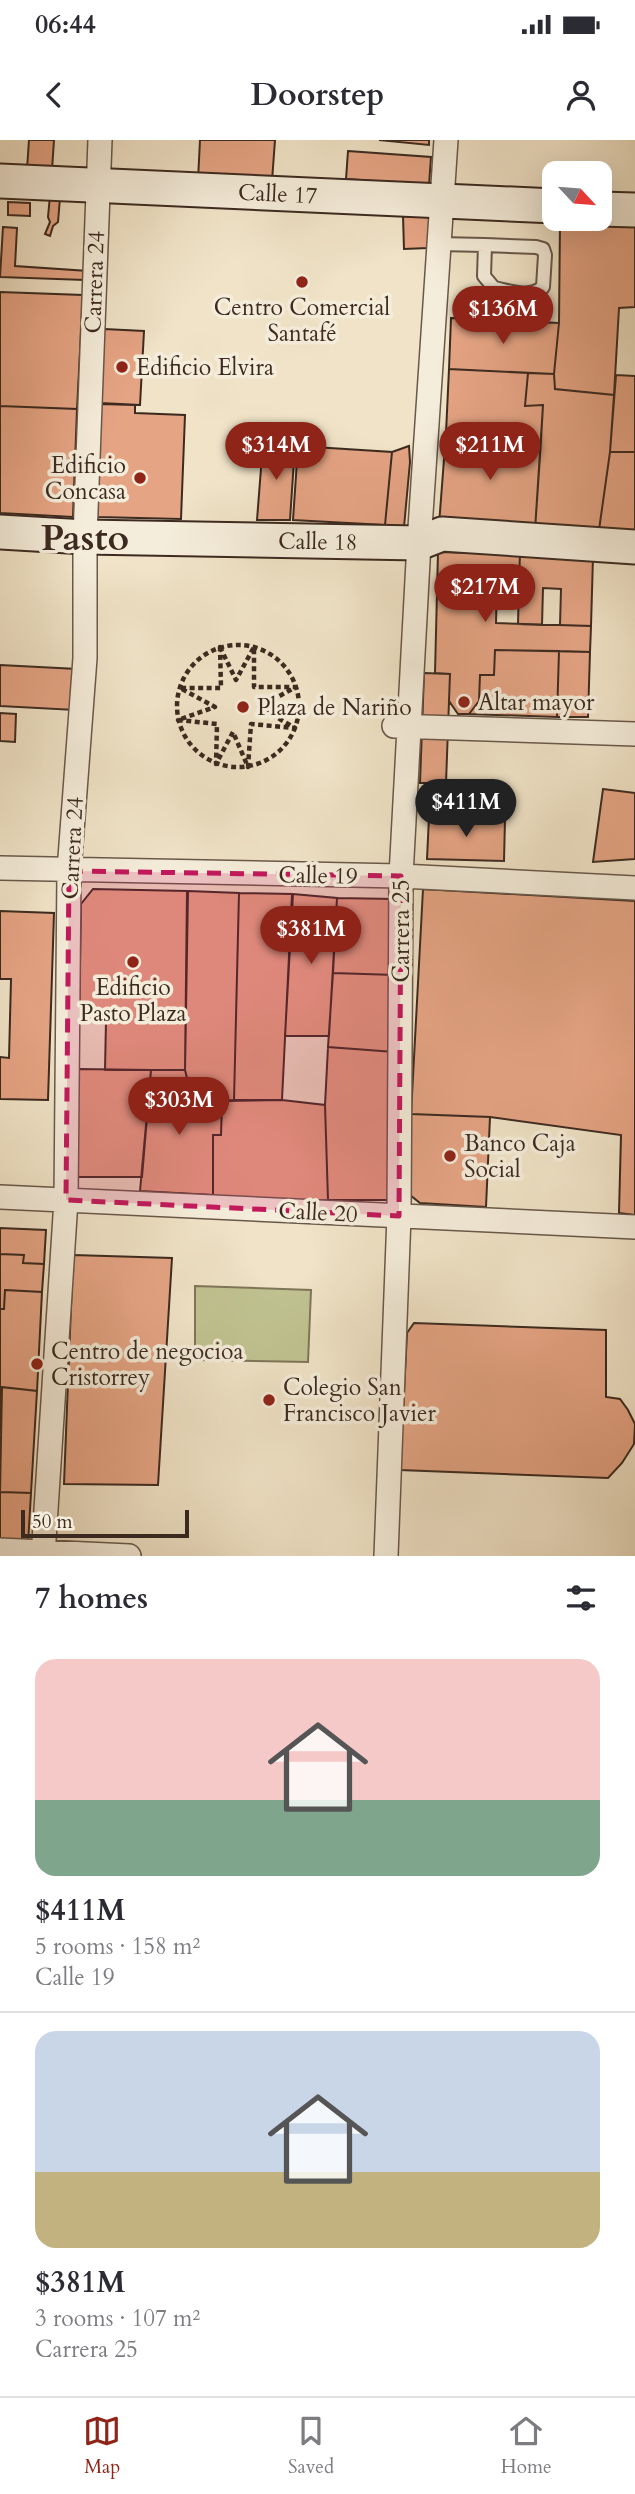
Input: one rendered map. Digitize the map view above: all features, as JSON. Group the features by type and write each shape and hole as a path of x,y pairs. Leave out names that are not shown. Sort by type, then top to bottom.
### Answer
{"street":[{"name":"Carrera 24","path":"43,1554 66,1200 69,871 85,658 85,537 100,140"},
{"name":"Carrera 25","path":"386,1556 399,1216 401,726 419,543 446,140"},
{"name":"Calle 17","path":"0,181 542,205"},
{"path":"612,210 635,211"},
{"name":"Calle 18","path":"0,531 85,537 419,543 442,534 635,547"},
{"path":"401,726 635,734"},
{"name":"Calle 19","path":"0,868 401,876 635,888"},
{"name":"Calle 20","path":"0,1197 635,1227"},
{"path":"0,1550 129,1556"}],"lane":[{"path":"439,244 485,245 536,247 543,249 543,287 529,294 494,288 484,276 485,245"}],"path":[{"path":"237,645 254,647 272,655 287,669 296,687 299,708 295,728 288,742 276,754 248,767 232,768 216,764 199,754 186,739 178,720 180,688 188,670 203,656 220,648 237,645"},
{"path":"220,648 236,680 254,647"},
{"path":"254,647 254,687 296,687"},
{"path":"180,688 220,688 220,648"},
{"path":"295,728 259,707 296,687"},
{"path":"178,720 215,707 180,688"},
{"path":"178,720 217,724 216,764"},
{"path":"248,767 251,724 295,728"},
{"path":"216,764 233,732 248,767"}],"highlighted area":[{"path":"69,871 401,876 399,1216 66,1200"}],"green space":[{"path":"195,1286 311,1290 308,1362 195,1360"}],"building":[{"path":"29,140 54,140 52,170 27,169"},
{"path":"200,140 275,140 272,181 198,180"},
{"path":"379,140 429,140 429,145"},
{"path":"348,151 431,157 429,185 346,179"},
{"path":"51,185 61,186 58,222 53,226 50,236 45,234 50,222 48,217"},
{"path":"8,202 30,203 30,216 8,215"},
{"path":"394,206 430,207 428,248 404,249 403,216 390,216"},
{"path":"635,220 635,307 619,308 614,395 555,389 560,231 612,231 612,224"},
{"path":"3,227 17,228 15,266 88,271 85,280 0,277"},
{"path":"0,292 83,295 77,409 0,406"},
{"path":"451,318 559,323 554,374 449,369"},
{"name":"Edificio Elvira","path":"104,329 144,331 140,405 100,403"},
{"path":"449,369 528,373 525,406 543,405 541,441 446,433"},
{"path":"528,373 554,374 555,389 614,395 610,452 599,530 535,530 543,405 525,406"},
{"path":"616,375 635,376 635,452 610,452"},
{"name":"Edificio Concasa","path":"101,404 135,405 135,413 185,415 181,519 97,517"},
{"path":"0,406 77,409 73,517 0,513"},
{"path":"446,433 541,441 535,530 439,525"},
{"path":"263,443 295,445 290,520 257,520"},
{"path":"298,446 392,452 385,525 293,520"},
{"path":"409,446 404,527 385,525 392,452"},
{"path":"610,452 635,452 635,532 599,530"},
{"path":"438,552 520,554 519,579 497,578 496,623 591,626 590,652 495,650 494,675 480,675 479,701 469,714 458,714 449,701 450,674 435,673"},
{"path":"520,554 593,557 591,626 560,625 561,589 543,588 542,625 518,624 519,585 497,584 497,578 519,579"},
{"path":"495,650 559,651 557,717 469,714 479,701 480,675 494,675"},
{"path":"559,651 590,652 588,717 557,717"},
{"path":"0,665 77,669 75,710 0,706"},
{"path":"424,673 450,674 446,783 420,783"},
{"path":"0,713 16,714 15,742 0,741"},
{"path":"603,789 635,793 635,859 593,862"},
{"path":"429,817 505,819 504,861 427,859"},
{"name":"Edificio Pasto Plaza","path":"93,889 187,891 185,1070 105,1070 106,1021 79,1019 81,904"},
{"path":"423,889 635,901 635,1215 619,1213 621,1135 490,1117 411,1114"},
{"path":"188,891 239,893 234,1100 193,1102 185,1070"},
{"path":"239,893 292,894 282,1100 234,1100"},
{"path":"293,894 337,898 329,1036 285,1036"},
{"path":"337,898 394,899 395,975 333,973"},
{"path":"0,911 54,913 48,1100 0,1099 0,1057 9,1058 11,979 0,979"},
{"path":"333,973 395,975 394,1052 328,1047"},
{"path":"328,1047 394,1052 390,1200 328,1200 325,1105"},
{"path":"78,1069 151,1070 142,1177 75,1177"},
{"path":"151,1070 185,1070 193,1102 222,1101 221,1135 213,1135 213,1195 140,1191"},
{"path":"282,1100 325,1105 328,1200 231,1201 213,1195 213,1135 221,1135 222,1101"},
{"name":"Banco Caja Social","path":"411,1114 490,1117 486,1207 420,1203 410,1195"},
{"path":"0,1228 46,1230 44,1264 23,1263 24,1255 0,1254"},
{"path":"0,1254 24,1255 23,1263 44,1264 42,1292 5,1290 4,1309 0,1309"},
{"path":"73,1255 172,1258 158,1485 64,1484"},
{"path":"5,1290 42,1292 37,1391 0,1387 0,1309 4,1309"},
{"path":"414,1323 606,1330 606,1397 620,1399 628,1410 635,1424 634,1444 608,1478 400,1470 407,1333"},
{"path":"0,1387 2,1387 0,1433"},
{"path":"2,1387 37,1391 31,1493 0,1492"},
{"path":"0,1492 31,1493 28,1544 0,1543"}],"place":[{"name":"Centro Comercial Santafé","path":"302,282"},
{"name":"Edificio Elvira","path":"122,367"},
{"name":"Edificio Concasa","path":"140,478"},
{"name":"Altar mayor","path":"464,702"},
{"name":"Plaza de Nariño","path":"243,707"},
{"name":"Edificio Pasto Plaza","path":"133,962"},
{"name":"Banco Caja Social","path":"450,1156"},
{"name":"Centro de negocioa Cristorrey","path":"37,1364"},
{"name":"Colegio San Francisco Javier","path":"269,1400"}],"district":[{"name":"Pasto","path":"85,537"}]}
